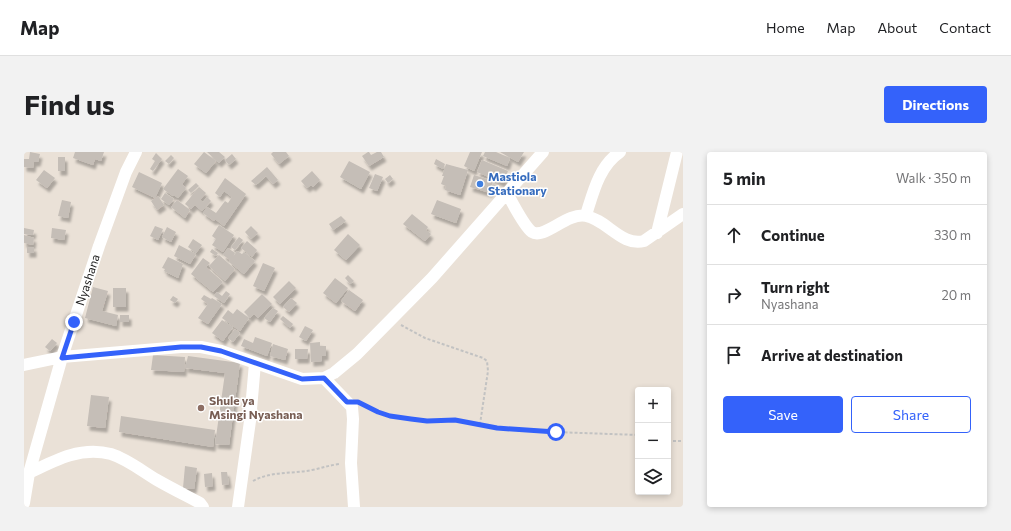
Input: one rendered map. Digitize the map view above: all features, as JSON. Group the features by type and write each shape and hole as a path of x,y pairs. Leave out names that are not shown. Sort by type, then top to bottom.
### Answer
{"street":[{"name":"Nyashana","path":"24,499 29,473 62,358 120,187 136,152"},
{"path":"24,365 62,358 181,347 201,347 221,351 302,379 324,378 334,373 357,354 432,278 544,152"},
{"path":"586,215 603,169 614,156 620,152"},
{"path":"657,233 677,152"},
{"path":"507,193 527,226 533,232 539,234 547,231 566,219 586,215 597,219 630,241 636,243 644,241 657,233 683,214"},
{"path":"238,507 250,421 255,363"},
{"path":"324,378 352,407 351,463 354,507"},
{"path":"29,473 58,458 76,453 95,452 111,454 129,462 170,488 200,503 203,507"}],"path":[{"path":"392,319 425,338 483,358 487,362 488,370 480,424"},
{"path":"347,402 358,402 390,416 427,421 455,420 497,428 635,435"},
{"path":"671,440 683,440"},
{"path":"241,486 266,476 312,470 332,464 351,463"}],"building":[{"path":"30,152 40,154 38,162 34,162 33,168 24,167 24,159 29,159"},
{"path":"75,152 104,152 101,161 95,159 93,165 73,158"},
{"path":"204,152 216,161 206,173 194,164"},
{"path":"207,152 219,152 225,157 219,163"},
{"path":"273,152 286,152 289,156 279,164 271,154"},
{"path":"368,152 371,155 381,152 384,157 369,166 362,156"},
{"path":"470,152 482,152 474,171 464,166"},
{"path":"485,152 496,152 510,158 507,166 483,156"},
{"path":"500,152 524,152 518,162"},
{"path":"156,153 162,159 153,171 150,169 155,161 152,159"},
{"path":"232,154 236,159 229,165 225,160"},
{"path":"171,155 174,158 169,164 165,161"},
{"path":"58,157 65,157 65,171 58,171"},
{"path":"436,159 445,164 443,169 434,164"},
{"path":"482,160 508,171 503,183 477,172"},
{"path":"349,161 370,172 361,189 340,177"},
{"path":"446,164 468,170 460,195 445,190 446,186 441,184"},
{"path":"267,167 278,180 273,184 266,176 256,185 251,181"},
{"path":"178,169 188,176 182,184 186,188 178,198 163,189"},
{"path":"44,170 55,178 47,188 36,180"},
{"path":"312,171 320,180 313,187 311,185 307,188 301,181"},
{"path":"139,172 162,183 155,198 132,187"},
{"path":"375,174 383,177 377,191 369,188"},
{"path":"390,175 393,179 388,183 385,179"},
{"path":"474,175 493,181 490,193 470,187"},
{"path":"225,178 246,194 224,226 215,219 214,221 203,213 207,207 216,213 225,201 228,203 232,197 224,191 220,197 215,193"},
{"path":"196,183 199,186 191,193 188,190"},
{"path":"199,187 206,193 200,200 203,202 207,197 211,201 202,211 195,205 191,209 185,204"},
{"path":"165,193 174,199 169,205 161,199"},
{"path":"158,196 164,205 157,210 151,201"},
{"path":"62,200 71,202 68,218 58,216"},
{"path":"177,200 190,210 185,218 171,207"},
{"path":"437,200 461,209 456,223 431,214"},
{"path":"412,214 428,227 426,230 431,234 425,241 403,224"},
{"path":"341,216 346,221 333,230 329,224"},
{"path":"219,225 234,235 223,252 212,245 216,239 212,236"},
{"path":"155,226 163,229 158,240 150,236"},
{"path":"251,226 258,233 251,239 245,232"},
{"path":"167,227 176,232 171,242 162,237"},
{"path":"24,228 34,230 33,235 24,234"},
{"path":"52,228 66,230 64,240 51,238"},
{"path":"348,234 360,245 346,260 334,250"},
{"path":"24,235 34,238 33,245 24,243"},
{"path":"239,237 243,240 235,250 231,247"},
{"path":"193,239 202,245 196,253 188,247"},
{"path":"247,241 257,250 252,257 241,248"},
{"path":"179,245 196,254 190,264 174,256"},
{"path":"27,247 34,247 34,253 27,253"},
{"path":"228,248 235,253 233,257 237,251 242,254 244,252 255,261 244,274 223,255"},
{"path":"212,249 218,253 216,256 210,252"},
{"path":"219,255 235,269 225,281 209,266"},
{"path":"168,257 183,264 178,278 164,271 165,269 162,268"},
{"path":"203,258 210,263 206,267 223,282 213,292 191,274"},
{"path":"263,263 275,268 264,291 253,286"},
{"path":"348,275 354,281 350,284 345,278"},
{"path":"335,278 348,288 336,303 323,293"},
{"path":"289,281 296,288 280,304 273,297"},
{"path":"93,287 108,291 102,311 118,315 116,326 85,318"},
{"path":"113,288 126,288 126,307 113,307"},
{"path":"349,290 363,300 355,311 341,301"},
{"path":"226,291 230,294 224,303 214,296 217,292 222,296"},
{"path":"262,294 272,304 258,318 254,314 250,318 244,312"},
{"path":"204,295 222,304 208,324 198,318 208,304 201,299"},
{"path":"173,296 178,299 175,303 170,300"},
{"path":"291,298 297,303 289,312 283,307"},
{"path":"273,308 278,311 270,322 264,318"},
{"path":"237,309 249,318 240,331 222,318 228,310 233,314"},
{"path":"120,315 129,315 129,322 120,322"},
{"path":"283,316 293,324 290,328 280,319"},
{"path":"222,320 233,327 223,341 212,333"},
{"path":"305,326 313,330 306,341 299,337"},
{"path":"235,329 240,333 233,342 228,338"},
{"path":"255,337 272,343 267,356 241,346 244,339 253,343"},
{"path":"52,339 57,343 50,351 45,347"},
{"path":"320,342 320,346 326,346 326,356 322,356 322,361 311,362 310,343"},
{"path":"273,344 288,349 285,360 270,356"},
{"path":"295,349 308,349 307,359 295,359"},
{"path":"153,355 185,357 184,372 151,370"},
{"path":"188,356 240,363 229,445 215,444 225,373 185,368"},
{"path":"91,395 109,397 105,428 87,426"},
{"path":"121,416 215,430 213,447 119,432"},
{"path":"185,466 197,468 194,489 183,488"},
{"path":"221,472 227,472 229,484 222,485"},
{"path":"212,473 213,486 205,487 204,474"}],"place":[{"name":"Mastiola Stationary","path":"480,184"},
{"name":"Shule ya Msingi Nyashana","path":"201,408"}],"route":[{"path":"74,322 62,358 181,347 201,347 221,351 302,379 324,378 347,402 358,402 366,407 390,416 427,421 455,420 497,428 556,432"}]}
